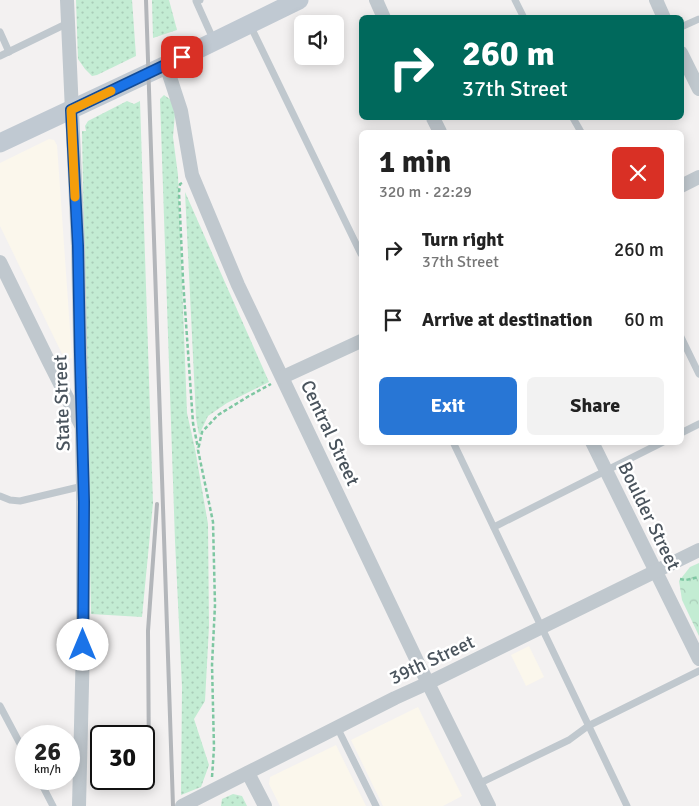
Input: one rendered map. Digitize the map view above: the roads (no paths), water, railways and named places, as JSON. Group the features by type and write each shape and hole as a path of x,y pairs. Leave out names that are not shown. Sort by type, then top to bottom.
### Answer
{"main road":[{"path":"0,143 166,65 292,2"}],"street":[{"name":"State Street","path":"67,0 78,246 83,486 83,645 79,806"},
{"path":"376,0 383,15"},
{"path":"656,0 663,15"},
{"path":"684,59 699,89"},
{"name":"Central Street","path":"166,65 181,111 192,175 238,285 428,683 489,806"},
{"path":"684,184 699,177"},
{"path":"0,262 82,428"},
{"path":"283,377 359,342"},
{"name":"Boulder Street","path":"593,445 699,659"},
{"name":"39th Street","path":"182,806 395,698 699,550"},
{"path":"248,773 265,806"}],"lane":[{"path":"197,0 214,41"},
{"path":"515,0 522,15"},
{"path":"684,26 699,19"},
{"path":"0,56 68,23"},
{"path":"250,24 359,250"},
{"path":"0,32 9,52"},
{"path":"684,343 699,374"},
{"path":"684,432 699,424"},
{"path":"454,445 627,806"},
{"path":"494,527 657,445"},
{"path":"0,496 10,500 20,500 83,486"},
{"path":"478,784 569,740 588,726 699,671"},
{"path":"0,706 15,734"},
{"path":"337,727 376,806"},
{"path":"45,790 53,806"}],"railway":[{"path":"146,0 173,806"},
{"path":"149,725 148,631 157,504"}]}
